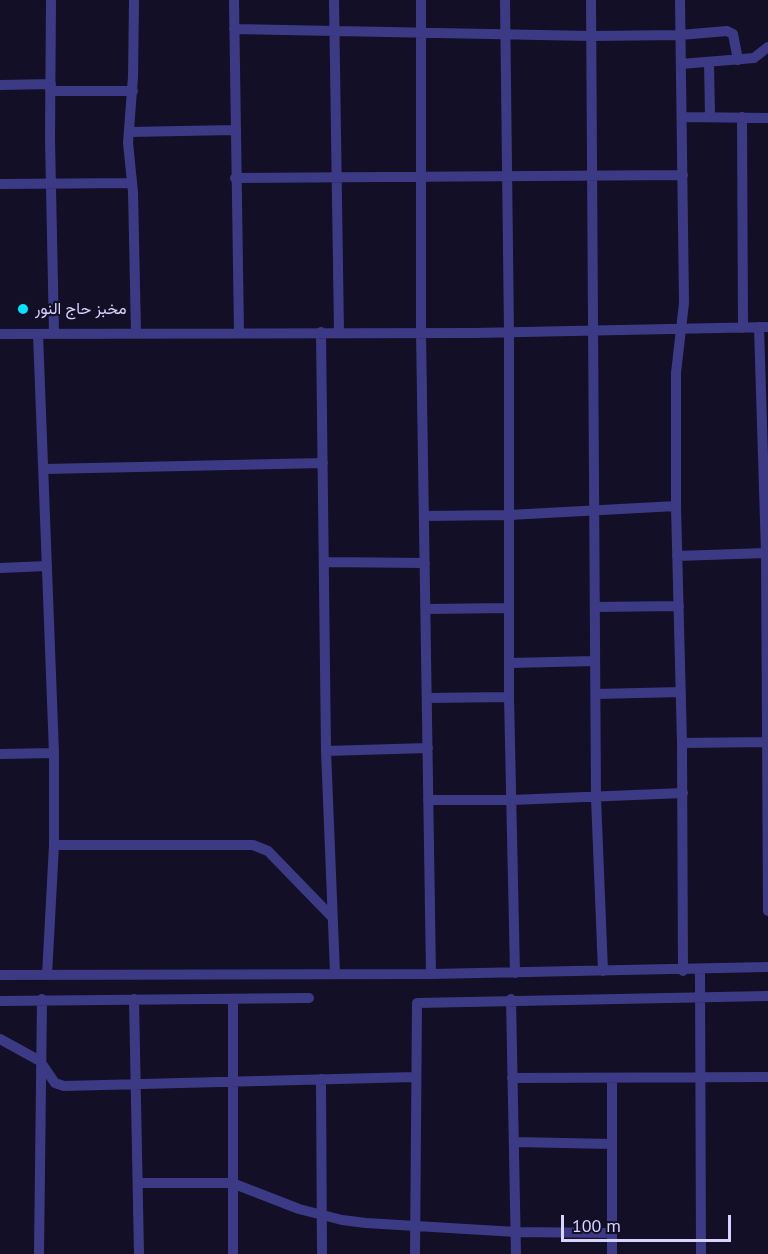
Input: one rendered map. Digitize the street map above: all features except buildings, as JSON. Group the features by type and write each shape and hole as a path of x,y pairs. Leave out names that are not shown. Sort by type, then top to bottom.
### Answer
{"street":[{"path":"51,0 54,333"},
{"path":"134,0 133,91 129,132 136,333"},
{"path":"234,0 239,332"},
{"path":"334,0 339,332"},
{"path":"421,0 421,333 431,974"},
{"path":"505,0 509,332 509,697 514,973"},
{"path":"591,0 596,798 603,971"},
{"path":"680,0 684,303 676,373 675,506 683,793 683,970"},
{"path":"234,29 591,36 730,32 734,38 738,60"},
{"path":"681,64 754,58 768,47"},
{"path":"709,62 710,117"},
{"path":"0,85 133,91"},
{"path":"682,117 768,118"},
{"path":"742,117 743,328"},
{"path":"129,132 235,130"},
{"path":"235,178 422,176 507,178 683,175"},
{"path":"0,184 132,183"},
{"path":"0,334 421,333 763,327 768,911"},
{"path":"321,332 326,751 335,973"},
{"path":"38,334 54,753 54,844 47,975"},
{"path":"44,469 323,463"},
{"path":"424,516 509,515 675,506"},
{"path":"677,556 766,553"},
{"path":"325,562 425,563"},
{"path":"0,568 47,566"},
{"path":"595,607 678,606"},
{"path":"426,609 509,608"},
{"path":"510,663 595,662"},
{"path":"596,694 681,692"},
{"path":"427,698 509,697"},
{"path":"682,743 765,742"},
{"path":"326,751 429,748"},
{"path":"0,754 54,753"},
{"path":"428,800 596,798 683,793"},
{"path":"54,844 253,845 268,851 332,917"},
{"path":"0,975 431,974 768,967"},
{"path":"700,970 701,1254"},
{"path":"415,1254 417,1003 512,999 768,996"},
{"path":"0,1001 309,998"},
{"path":"39,1254 42,999"},
{"path":"134,999 140,1254"},
{"path":"233,999 231,1082 233,1254"},
{"path":"512,999 516,1254"},
{"path":"0,1039 40,1061 59,1086 415,1077"},
{"path":"512,1078 768,1077"},
{"path":"612,1078 612,1254"},
{"path":"321,1079 322,1254"},
{"path":"514,1142 612,1144"},
{"path":"138,1183 232,1184 321,1216 366,1223 416,1224 516,1232 611,1233"}],"place":[{"name":"مخبز حاج النور","path":"23,309"}]}
